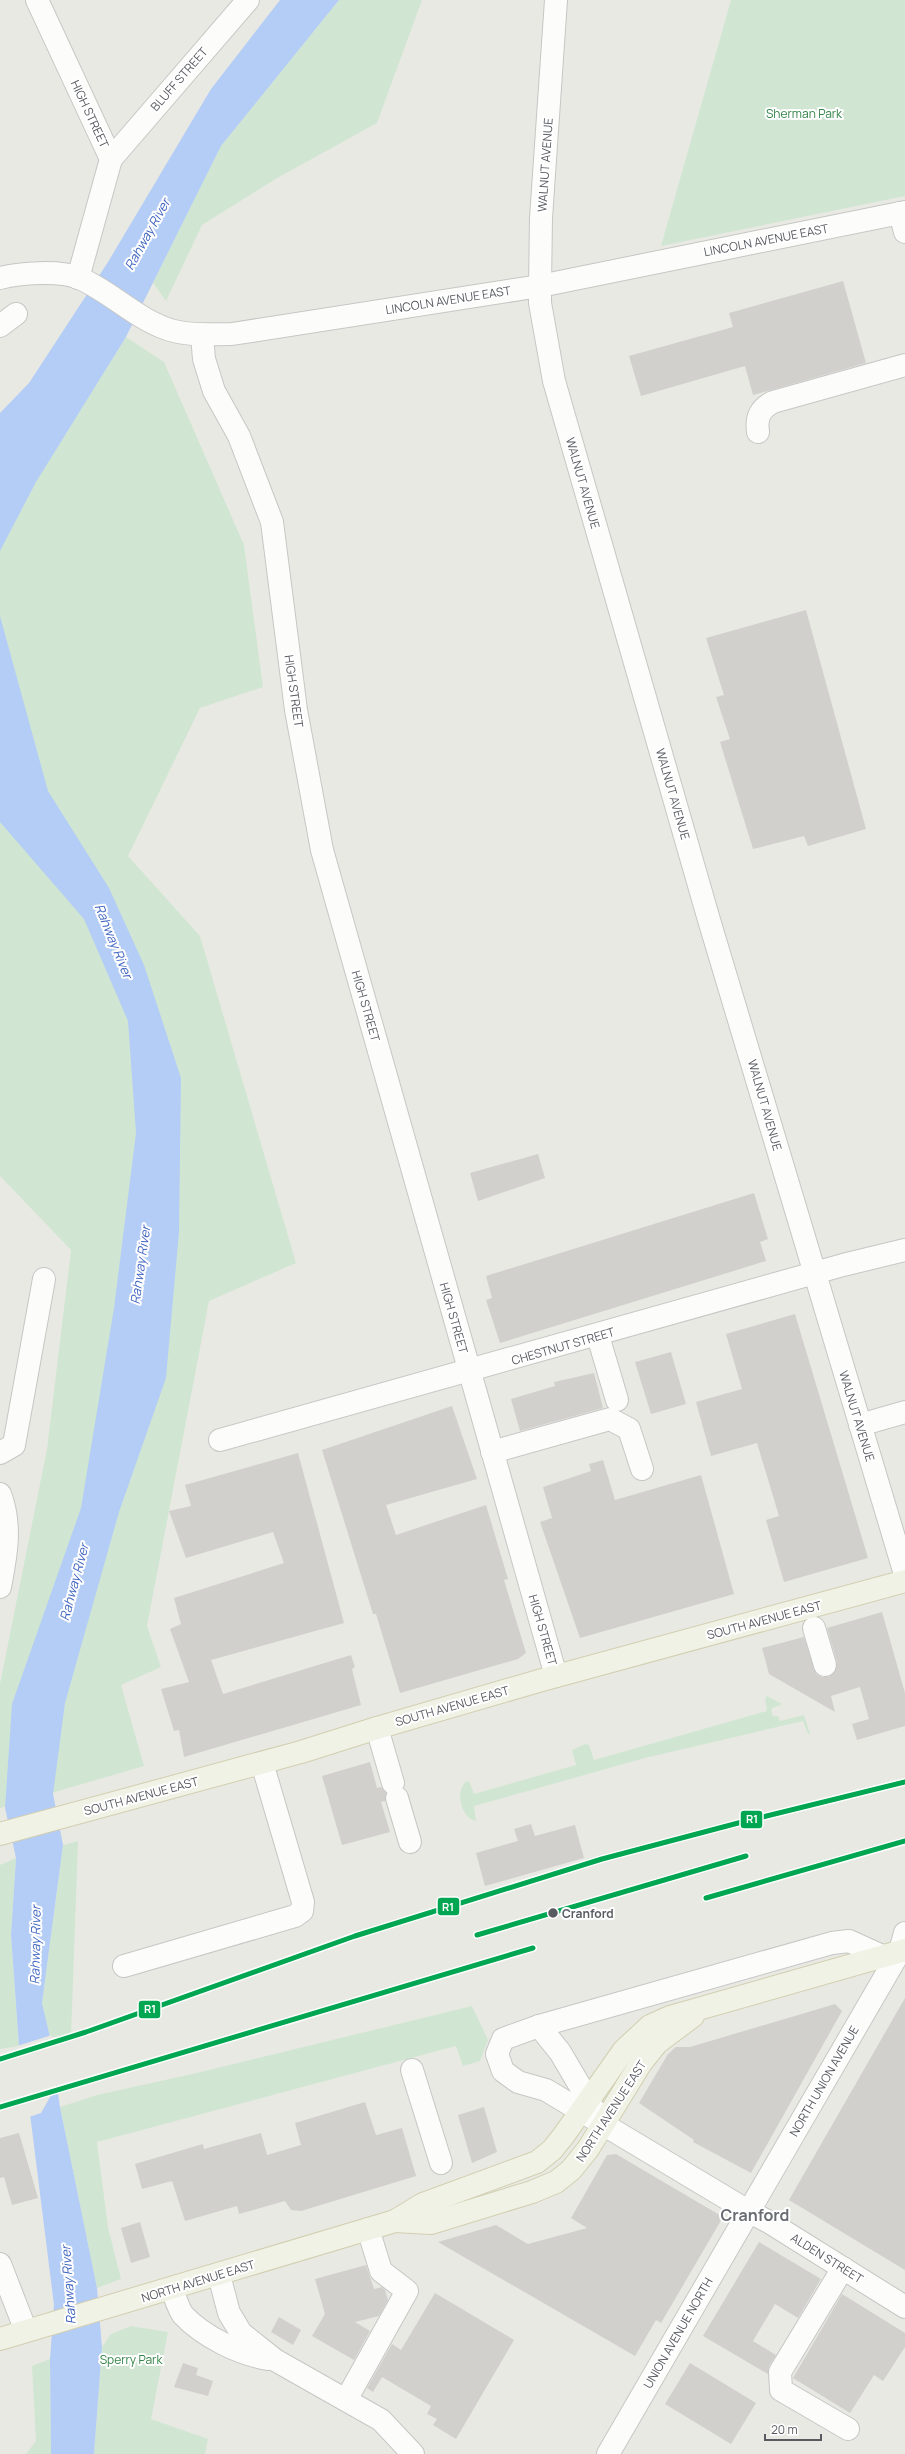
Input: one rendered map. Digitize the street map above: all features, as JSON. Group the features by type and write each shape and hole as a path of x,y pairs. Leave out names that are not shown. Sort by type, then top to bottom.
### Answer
{"main road":[{"name":"SOUTH AVENUE EAST","path":"0,1834 262,1763 556,1676 905,1581"},
{"name":"NORTH AVENUE EAST","path":"0,2339 219,2275 395,2221 423,2204 537,2162 552,2150 624,2050 650,2026 670,2017 702,2009 899,1947"},
{"name":"NORTH AVENUE EAST","path":"395,2221 431,2223 532,2192 556,2182 571,2170 588,2149 642,2062 657,2043 702,2009"}],"street":[{"name":"HIGH STREET","path":"37,0 111,159 82,280"},
{"name":"BLUFF STREET","path":"111,159 248,0"},
{"name":"WALNUT AVENUE","path":"556,0 541,218 540,286 540,303 554,381 703,898 905,1574"},
{"name":"LINCOLN AVENUE EAST","path":"0,278 14,275 62,275 82,280 149,320 174,332 202,335 232,334 540,286 903,219"},
{"name":"HIGH STREET","path":"202,335 204,359 214,391 239,436 272,522 296,710 322,850 556,1676"},
{"path":"758,432 757,418 761,411 773,402 905,365"},
{"name":"CHESTNUT STREET","path":"220,1440 470,1372 905,1250"},
{"path":"0,1453 14,1445 44,1279"},
{"path":"598,1336 618,1400"},
{"path":"860,1424 905,1412"},
{"path":"492,1452 610,1419 629,1429 642,1469"},
{"path":"0,1494 4,1505 8,1532 0,1587"},
{"path":"814,1628 825,1665"},
{"path":"377,1728 410,1842"},
{"path":"124,1966 295,1916 302,1911 303,1902 262,1763"},
{"path":"585,2106 546,2090 518,2082 503,2071 497,2054 502,2039 539,2026 832,1943 849,1942 899,1947"},
{"name":"NORTH UNION AVENUE","path":"748,2212 899,1947"},
{"name":"ALDEN STREET","path":"539,2026 560,2052 585,2106 604,2124 748,2212 770,2222 905,2306"},
{"path":"412,2070 441,2163"},
{"name":"UNION AVENUE NORTH","path":"608,2454 748,2212"},
{"path":"346,2400 407,2291 381,2271 368,2229"},
{"path":"0,2264 35,2329"},
{"path":"843,2268 780,2372 781,2390 848,2430"},
{"path":"219,2275 229,2313 241,2333 275,2360 381,2420 413,2454"},
{"path":"172,2289 183,2314 218,2342 248,2355 275,2360"}],"green space":[{"path":"339,0 422,0 377,123 279,177 202,225 166,301 153,283 221,146"},
{"name":"Sherman Park","path":"731,0 905,0 905,196 661,246"},
{"path":"126,337 164,362 244,545 263,687 200,708 128,856 200,936 296,1263 209,1301 147,1626 161,1667 121,1685 144,1766 0,1808 0,1684 47,1449 71,1250 0,1176 0,457 36,481"},
{"path":"767,1696 782,1704 771,1709 773,1716 778,1716 780,1721 804,1715 810,1734 808,1734 803,1721 645,1758 474,1806 476,1821 466,1815 463,1809 460,1797 463,1785 467,1781 470,1783 474,1794 576,1765 572,1750 585,1744 589,1745 594,1760 767,1711 765,1699"},
{"path":"78,1841 71,2037 50,2037 42,2003 63,1845"},
{"path":"16,1858 11,1935 19,2046 0,2049 0,1865"},
{"path":"472,2006 488,2040 480,2061 463,2066 456,2046 97,2142 108,2227 121,2279 97,2288 60,2107 97,2095 201,2072"},
{"name":"Sperry Park","path":"131,2326 168,2332 151,2419 208,2439 205,2454 94,2454 102,2347 111,2334"},
{"path":"50,2359 51,2454 26,2454 36,2441 32,2366"}],"water":[{"name":"Rahway River","path":"280,0 339,0 221,146 126,337 36,482 0,551 0,413 29,383 108,262 211,89"},
{"name":"Rahway River","path":"0,616 48,791 109,888 144,965 181,1078 179,1232 166,1378 119,1512 65,1703 53,1794 63,1845 42,2003 50,2037 60,2107 97,2288 102,2347 94,2454 51,2454 50,2359 54,2305 30,2114 19,2046 11,1935 16,1858 5,1808 12,1704 81,1508 114,1308 136,1133 128,1021 84,919 0,822"}],"pier":[{"path":"52,2035 58,2083 41,2113 29,2117 17,2046"}],"building":[{"path":"843,281 866,363 753,395 745,366 641,396 629,356 733,327 729,313"},
{"path":"806,610 866,829 808,846 804,836 753,849 720,742 730,739 716,697 724,695 706,638"},
{"path":"538,1154 545,1178 478,1201 470,1173"},
{"path":"754,1193 768,1239 760,1242 766,1261 500,1343 486,1300 492,1298 486,1276"},
{"path":"795,1314 868,1558 784,1582 766,1520 779,1516 757,1443 711,1456 696,1402 742,1389 726,1334"},
{"path":"671,1352 686,1404 651,1414 635,1362"},
{"path":"594,1373 603,1408 520,1431 511,1399 555,1386 554,1382"},
{"path":"452,1406 477,1479 386,1505 396,1535 486,1505 508,1579 504,1580 526,1653 518,1659 400,1693 376,1614 373,1614 322,1450"},
{"path":"298,1453 344,1623 211,1660 223,1694 351,1655 355,1667 352,1669 361,1705 184,1757 179,1730 174,1731 161,1689 189,1682 170,1629 181,1624 174,1598 284,1563 273,1532 186,1558 169,1511 191,1506 185,1485"},
{"path":"603,1460 615,1500 701,1475 734,1594 580,1638 540,1522 552,1518 543,1487 591,1471 589,1464"},
{"path":"882,1612 905,1693 905,1726 857,1740 852,1724 869,1719 860,1687 831,1696 835,1712 769,1674 762,1648 804,1637 816,1674 822,1677 829,1677 834,1673 837,1662 827,1628"},
{"path":"370,1762 377,1788 381,1787 386,1793 385,1801 381,1802 390,1832 342,1845 322,1776"},
{"path":"531,1824 535,1836 575,1825 584,1858 485,1886 476,1853 518,1841 514,1829"},
{"path":"905,1998 905,2270 789,2200"},
{"path":"835,2004 842,2011 751,2173 693,2142 694,2140 639,2103 668,2054 676,2047 690,2047"},
{"path":"365,2102 376,2135 402,2128 416,2176 301,2211 291,2210 285,2201 239,2214 237,2206 185,2221 172,2181 142,2189 135,2164 203,2144 204,2149 261,2133 267,2155 301,2145 295,2123"},
{"path":"484,2107 497,2152 472,2163 458,2115"},
{"path":"19,2133 38,2198 12,2205 4,2177 0,2178 0,2138"},
{"path":"616,2154 723,2217 661,2323 656,2320 635,2356 438,2242 496,2225 528,2244 587,2228 571,2218 607,2155"},
{"path":"140,2222 150,2257 131,2263 121,2228"},
{"path":"759,2242 821,2279 798,2318 775,2304 753,2341 776,2355 769,2366 768,2374 703,2336"},
{"path":"366,2265 374,2289 382,2287 385,2290 388,2300 379,2316 355,2322 370,2331 354,2360 312,2336 325,2314 315,2279"},
{"path":"435,2293 514,2340 456,2439 433,2425 437,2419 427,2414 431,2406 382,2377 373,2392 367,2388 392,2344 401,2350"},
{"path":"842,2294 905,2333 905,2347 883,2381 874,2375 850,2413 793,2378"},
{"path":"279,2317 301,2330 293,2345 271,2332"},
{"path":"183,2363 198,2368 196,2375 213,2381 208,2396 174,2387"},
{"path":"690,2363 756,2403 731,2444 665,2404"}],"railway":[{"path":"0,2059 86,2032 355,1936 602,1859 742,1822 905,1782"}],"transit line":[{"name":"R1","path":"0,2059 86,2032 355,1936 602,1859 742,1822 905,1782"},
{"name":"R1","path":"706,1898 905,1841"},
{"name":"R1","path":"477,1935 746,1856"},
{"name":"R1","path":"0,2107 533,1948"}],"place":[{"name":"Cranford","path":"553,1913"}],"district":[{"name":"Cranford","path":"755,2215"}]}
